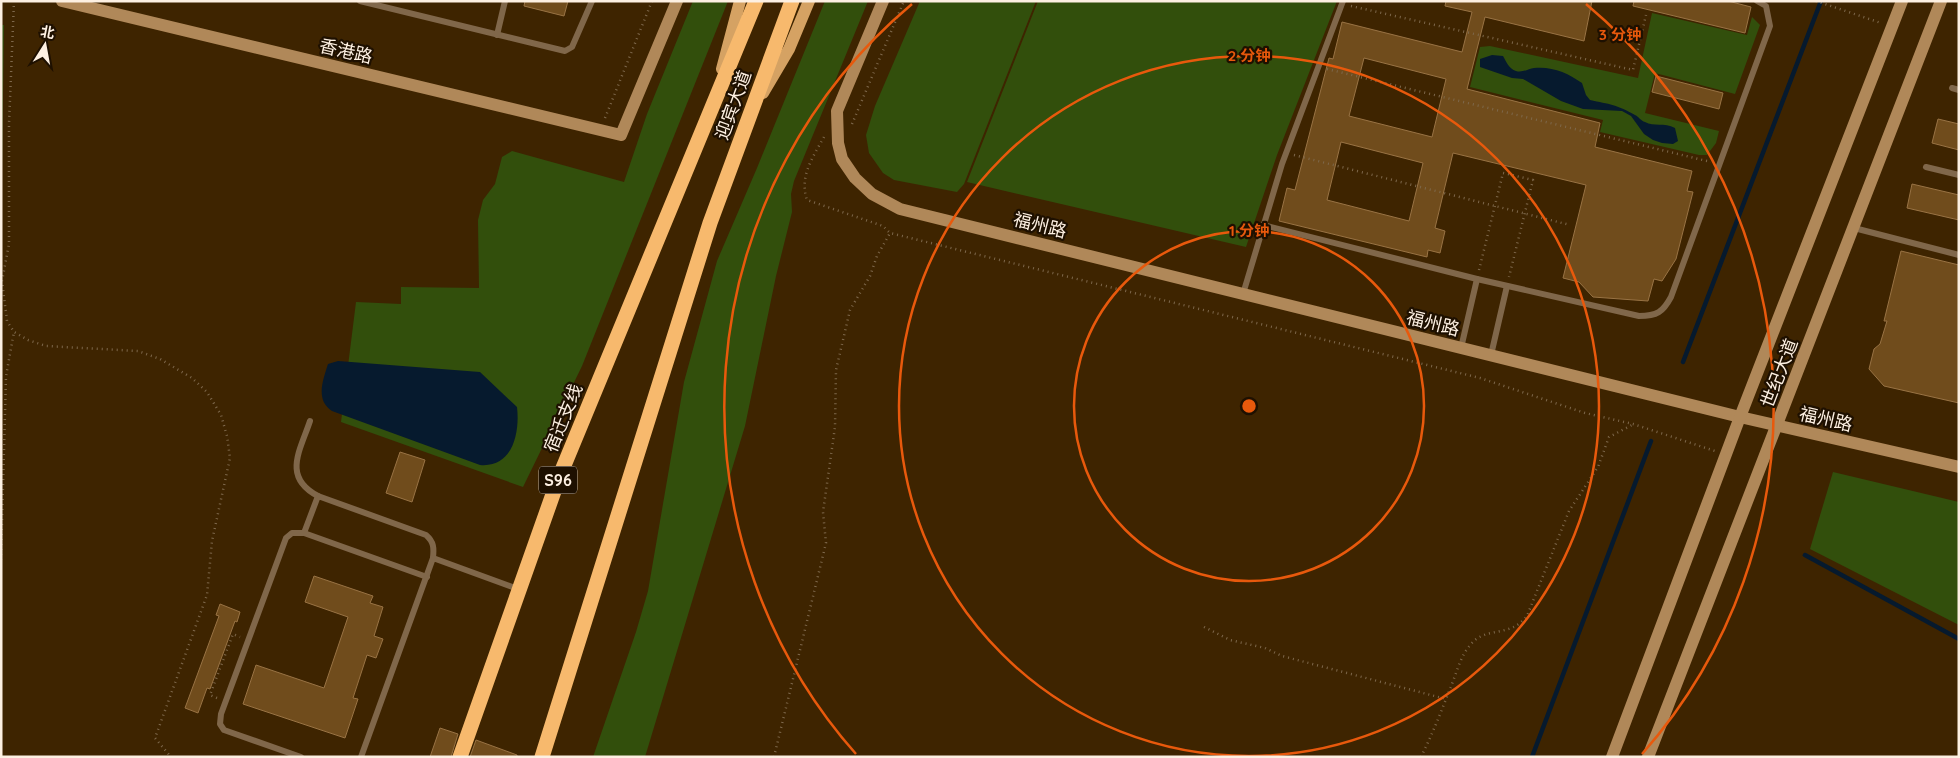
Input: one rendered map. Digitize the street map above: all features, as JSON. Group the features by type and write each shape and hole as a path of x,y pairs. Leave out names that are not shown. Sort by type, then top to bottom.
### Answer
{"highway":[{"path":"714,101 749,1"},
{"name":"迎宾大道","path":"669,209 756,1"},
{"name":"迎宾大道","path":"542,757 710,223 746,121 792,1"},
{"name":"宿迁支线","path":"460,757 558,480 669,209"}],"main road":[{"path":"714,101 740,1"},
{"path":"746,121 789,49 809,1"}],"street":[{"name":"香港路","path":"62,1 87,4 621,135 677,1"},
{"path":"837,111 883,1"},
{"name":"世纪大道","path":"1612,757 1740,417 1902,1"},
{"name":"世纪大道","path":"1648,757 1941,1"},
{"name":"福州路","path":"837,111 838,143 842,159 855,178 872,194 900,208 1740,417 1959,467"}],"lane":[{"path":"360,1 564,51 572,47 592,1"},
{"path":"497,35 505,1"},
{"path":"1263,225 1477,279 1639,316 1653,316 1660,313 1671,296 1770,26 1766,6 1757,1"},
{"path":"1243,294 1286,153 1343,2"},
{"path":"1926,167 1959,175"},
{"path":"1854,228 1959,255"},
{"path":"1461,348 1477,279"},
{"path":"1491,355 1506,286"},
{"path":"310,421 295,465 302,486 318,496 426,535 432,540 434,548 427,577 362,757"},
{"path":"304,534 318,496"},
{"path":"301,757 224,730 220,724 220,714 286,538 292,533 304,534 427,577"},
{"path":"433,558 519,589"}],"path":[{"path":"14,1 9,124 9,244 2,281 7,321 14,332 28,340 46,346 138,351 160,359 192,378 207,392 220,415 230,458 212,541 207,595 155,738 171,757"},
{"path":"601,130 652,1"},
{"path":"850,129 904,1"},
{"path":"1816,1 1892,27"},
{"path":"1343,2 1633,70 1646,15"},
{"path":"1317,67 1720,164"},
{"path":"837,111 805,173 804,189 807,200 883,226 890,233 1480,378 1586,413 1634,424 1726,455"},
{"path":"1286,153 1570,225"},
{"path":"1477,279 1503,173 1532,180 1506,286"},
{"path":"774,757 826,542 823,512 835,427 836,370 843,335 850,310 870,276 877,256 890,233"},
{"path":"1,560 6,376 14,332"},
{"path":"1421,757 1462,657 1471,643 1482,636 1520,626 1527,616 1569,511 1598,467 1609,437 1634,424"},
{"path":"1204,627 1230,640 1265,648 1282,656 1446,699"},
{"path":"225,701 210,695 232,634 248,640"}],"green space":[{"path":"693,1 728,1 582,366 523,487 341,422 356,302 401,304 401,287 479,288 478,220 483,200 495,184 502,157 512,151 624,182 647,114"},
{"path":"825,1 868,1 794,181 791,194 792,212 776,276 745,426 645,757 593,757 636,632 648,591 684,382 717,261"},
{"path":"920,1 1036,1 964,184 957,192 894,180 883,173 869,153 866,135 875,106"},
{"path":"1038,1 1337,1 1277,155 1246,247 967,182"},
{"path":"1652,13 1747,35 1752,17 1760,25 1735,94 1655,73 1645,113 1719,131 1716,143 1707,155 1699,155 1600,132 1603,120 1470,87 1480,47 1490,46 1638,78"},
{"path":"1,25 4,25 1,241"},
{"path":"1833,472 1959,502 1959,625 1810,549"}],"water":[{"path":"1492,55 1503,56 1510,67 1520,72 1541,68 1565,73 1582,83 1590,100 1618,107 1648,123 1675,128 1678,141 1673,144 1653,140 1644,134 1631,116 1622,111 1583,109 1561,101 1523,79 1512,78 1480,67 1480,59"},
{"path":"338,361 480,372 517,407 517,427 512,446 507,455 500,461 480,465 332,411 324,401 322,389 328,364"}],"building":[{"path":"525,1 568,1 564,16 524,6"},
{"path":"1446,1 1592,1 1584,41 1485,17 1467,89 1600,123 1595,147 1692,171 1687,191 1693,192 1676,259 1662,281 1654,279 1648,301 1593,297 1579,282 1563,278 1586,185 1453,153 1435,228 1445,231 1440,253 1428,250 1427,257 1279,221 1287,188 1295,190 1329,58 1333,59 1342,22 1462,52 1472,12 1445,6","holes":["1364,58 1446,79 1432,137 1349,116","1341,142 1423,163 1409,221 1327,200"]},
{"path":"1634,1 1728,1 1751,7 1745,33 1633,6"},
{"path":"1656,76 1723,93 1719,109 1652,92"},
{"path":"1938,119 1959,124 1959,150 1932,143"},
{"path":"1912,184 1959,195 1959,220 1907,208"},
{"path":"1901,251 1959,265 1959,403 1884,386 1869,369 1874,349 1880,344 1887,321 1884,321"},
{"path":"400,452 425,460 412,502 386,493"},
{"path":"314,576 373,596 370,603 383,607 374,636 383,639 376,658 367,655 353,698 358,699 345,738 243,704 256,665 324,688 348,617 305,602"},
{"path":"220,604 240,612 210,689 207,688 198,713 185,708 219,616 216,615"},
{"path":"440,728 458,734 451,757 430,757"},
{"path":"476,740 517,755 517,757 470,757"}],"waterway":[{"path":"1683,362 1821,1"},
{"path":"1532,757 1651,441"},
{"path":"1805,555 1959,639"}]}
